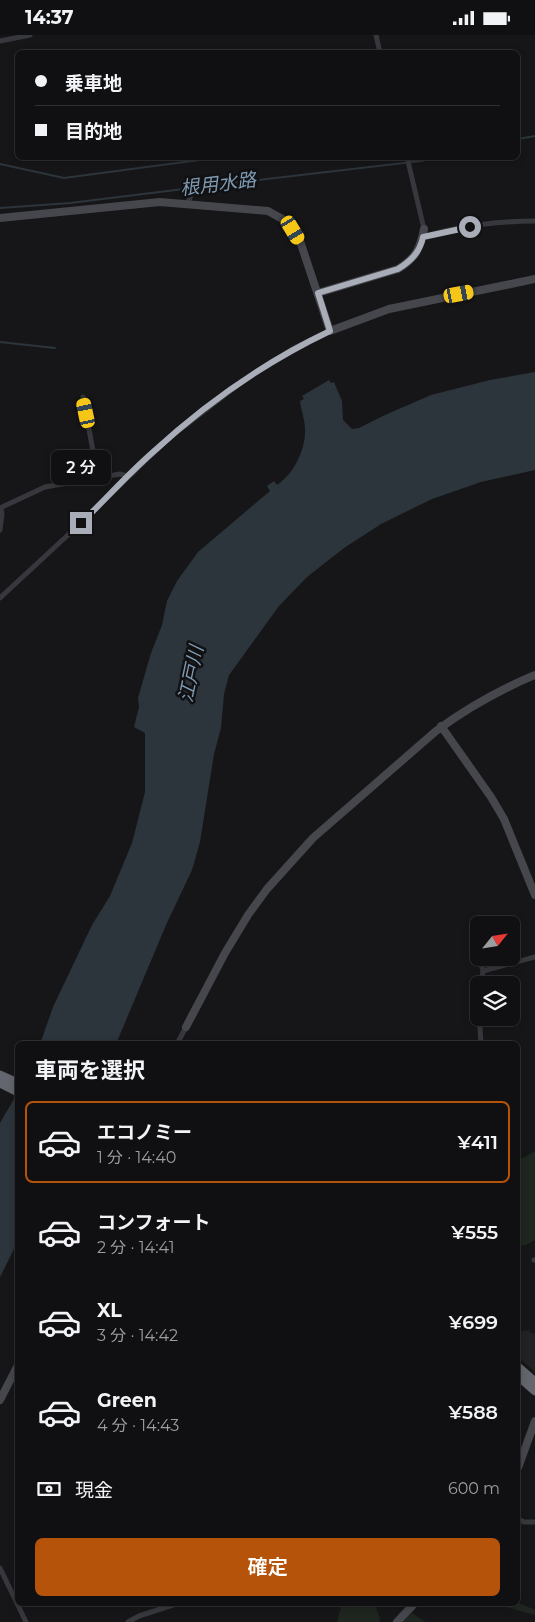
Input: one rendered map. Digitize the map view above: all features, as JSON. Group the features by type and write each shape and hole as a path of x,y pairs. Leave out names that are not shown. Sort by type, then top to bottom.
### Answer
{"highway":[{"path":"0,1075 15,1082"},
{"path":"0,1083 15,1090"},
{"path":"520,1369 535,1381"},
{"path":"520,1378 535,1391"}],"street":[{"path":"0,41 30,35"},
{"path":"376,35 379,50"},
{"path":"318,293 398,269 409,263 416,254 423,233 408,160"},
{"path":"187,204 196,185"},
{"path":"0,218 160,202 268,211 286,221 300,241 330,331"},
{"path":"423,233 489,224 535,221"},
{"path":"0,598 169,438 239,383 294,348 330,331 389,309 535,279"},
{"path":"83,397 98,478"},
{"path":"0,531 1,508 45,487 120,474 128,477"},
{"path":"179,1041 225,953 256,901 300,851 330,822 441,726 492,695 535,675"},
{"path":"441,726 492,797 504,819 535,895"},
{"path":"483,971 535,957"},
{"path":"482,966 482,976"},
{"path":"479,1026 480,1041"},
{"path":"0,1400 15,1371"},
{"path":"520,1462 535,1421"},
{"path":"520,1520 535,1522"},
{"path":"0,1568 15,1601"},
{"path":"18,1606 26,1622"},
{"path":"128,1622 139,1615 169,1606"},
{"path":"397,1622 412,1606"}],"shaded area":[{"path":"535,1151 535,1240 520,1246 520,1157 523,1158"},
{"path":"529,1330 529,1332 535,1334 535,1372 520,1359 520,1332"},
{"path":"520,1603 535,1610 535,1615 502,1606 520,1606"},
{"path":"376,1606 380,1619 379,1622 337,1622 341,1607"},
{"path":"412,1613 426,1622 403,1622"}],"water":[{"name":"江戸川","path":"535,372 535,470 481,482 432,499 381,524 344,548 307,577 279,606 229,675 224,694 221,728 214,754 200,842 192,870 166,925 117,1041 41,1041 53,1007 92,925 110,896 132,843 145,792 145,733 134,727 139,707 138,698 151,653 162,625 167,601 177,581 198,552 270,491 267,486 274,481 277,485 294,468 301,453 305,437 300,401 304,399 302,396 329,380 331,383 334,382 342,401 343,420 352,429 359,428 431,395 490,380"},
{"path":"15,1097 15,1247 0,1277 0,1123"}],"waterway":[{"name":"根用水路","path":"520,139 535,136"},
{"path":"0,164 64,178 199,160"},
{"name":"根用水路","path":"197,187 424,160"},
{"name":"根用水路","path":"0,208 70,203 192,188"},
{"path":"0,342 55,348"}],"route":[{"path":"81,523 169,438 239,383 294,348 330,331 318,293 398,269 409,263 422,243 423,237 470,227"}]}
